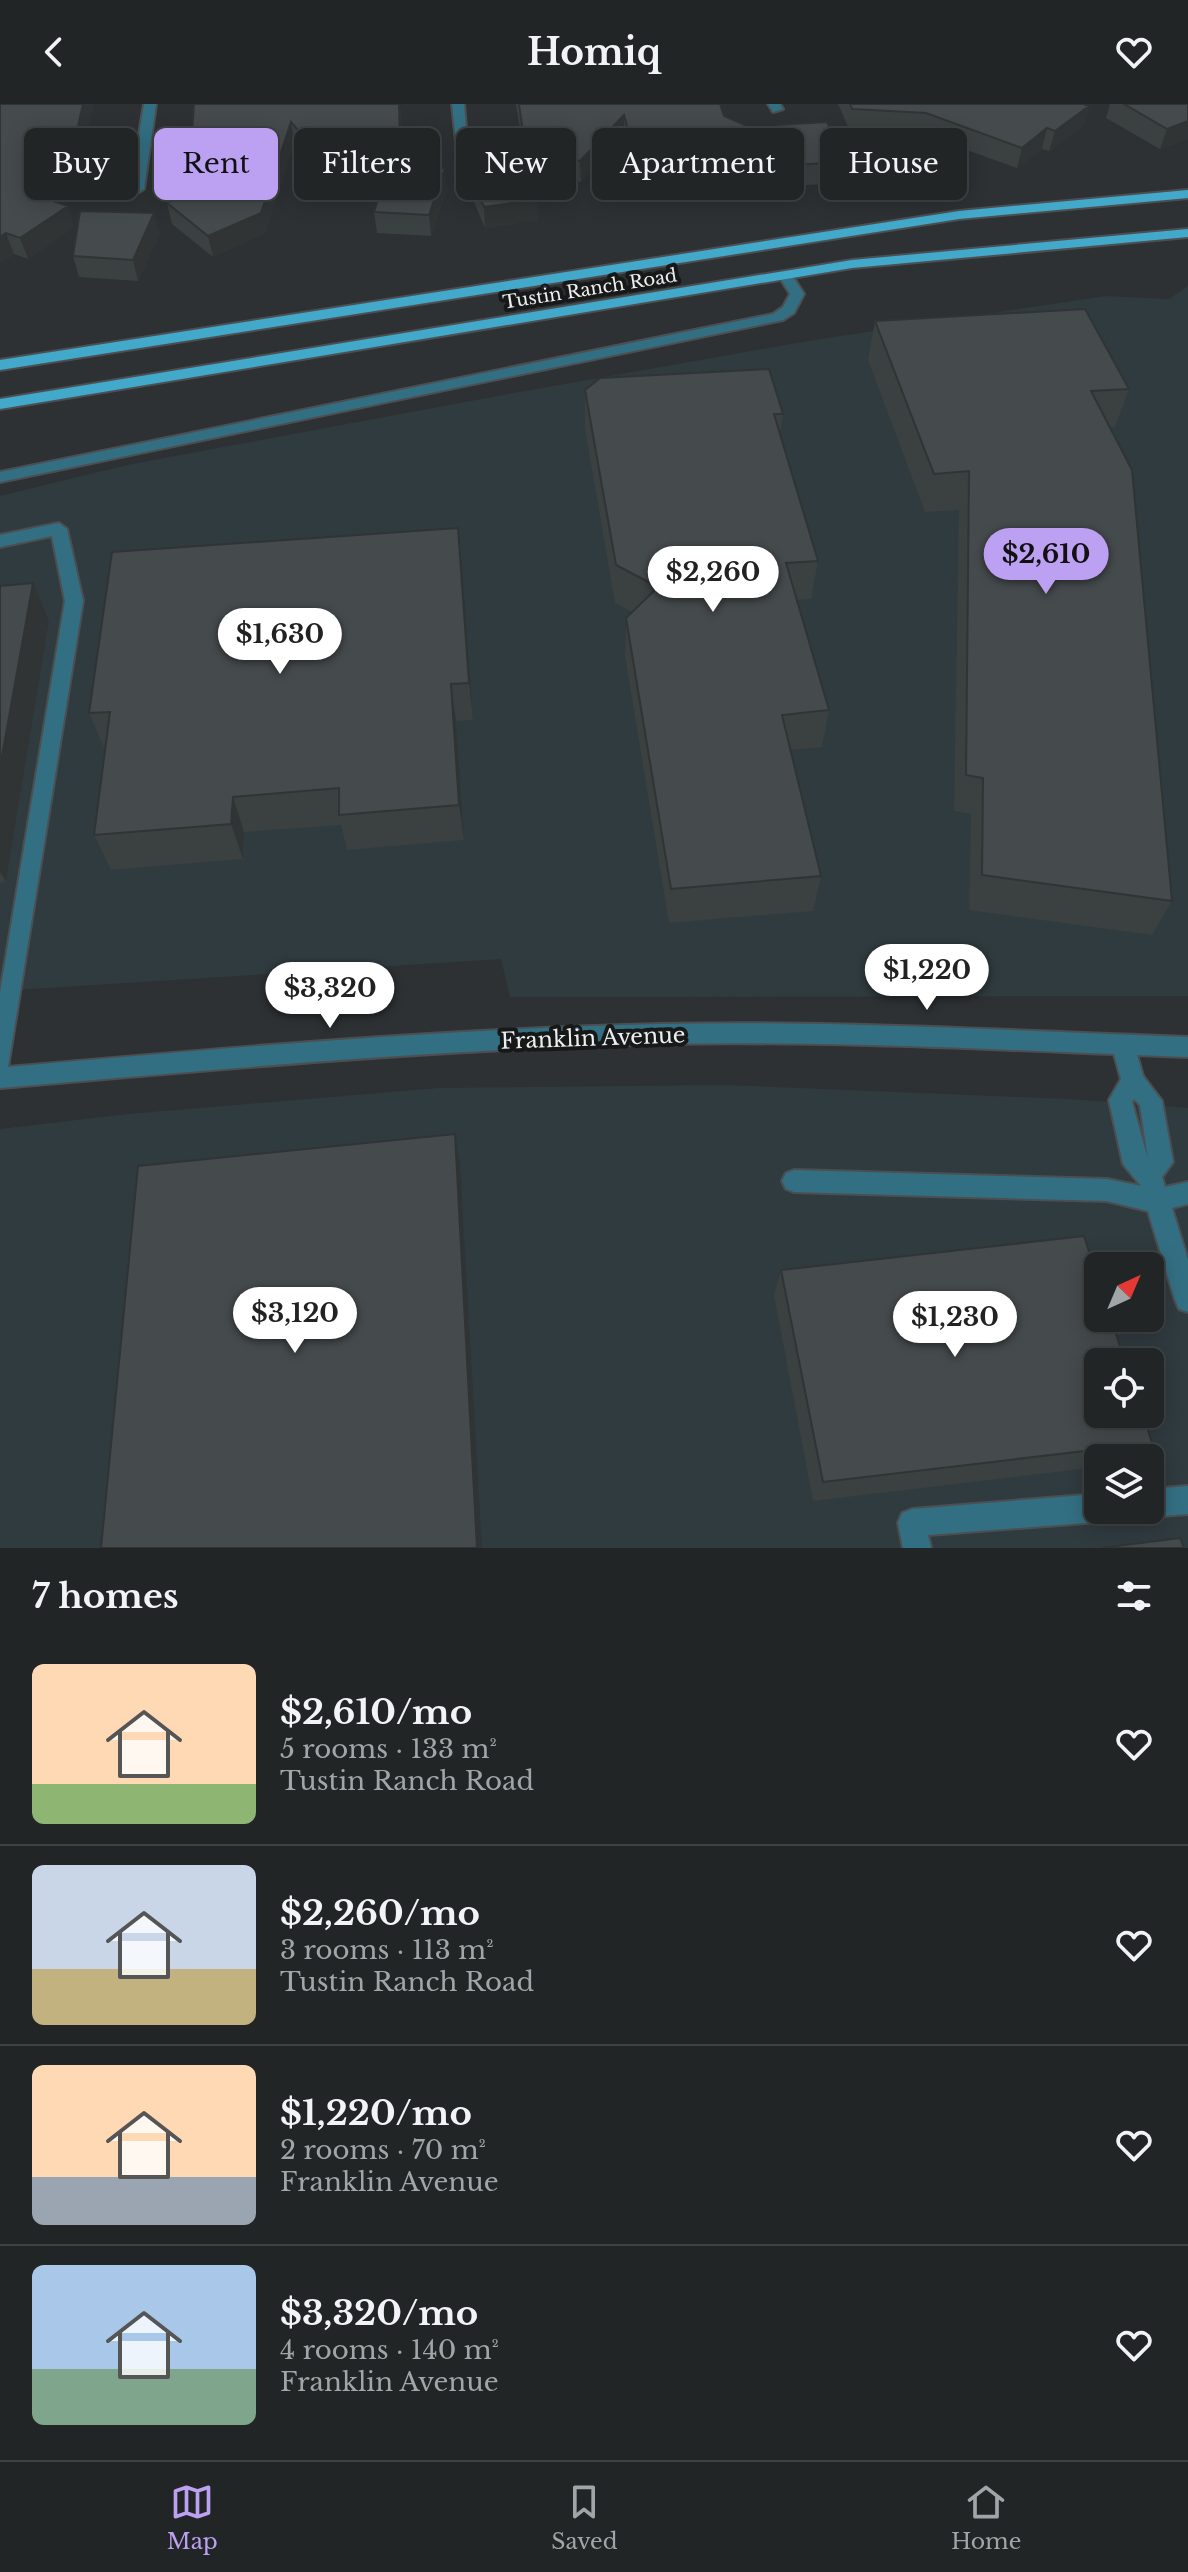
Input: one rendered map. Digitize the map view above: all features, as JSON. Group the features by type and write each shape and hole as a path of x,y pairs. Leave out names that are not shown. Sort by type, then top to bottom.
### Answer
{"main road":[{"name":"Tustin Ranch Road","path":"0,365 959,215 1188,194"},
{"name":"Tustin Ranch Road","path":"0,404 852,264 1188,233"}],"street":[{"path":"138,182 150,104"},
{"path":"458,104 461,128"},
{"path":"0,477 778,317 789,310 797,294 785,275"},
{"path":"0,541 59,529 74,601 0,1060"},
{"name":"Franklin Avenue","path":"0,1078 536,1038 664,1034 921,1035 1188,1047"},
{"path":"1123,1045 1133,1081 1120,1100 1135,1164 1149,1174 1188,1300"},
{"path":"794,1181 1107,1190 1155,1201 1188,1193"},
{"path":"1164,1502 1188,1500"},
{"path":"917,1548 912,1523 1084,1509"}],"shaded area":[{"path":"1188,286 1188,996 510,997 501,959 0,991 0,496 127,465 808,341 1106,296 1169,299"},
{"path":"727,1085 1069,1099 1188,1108 1188,1548 0,1548 0,1129 128,1114 438,1088"}],"building":[{"path":"0,104 83,104 78,128 24,128 24,200 50,200 68,206 20,238 6,233 0,237"},
{"path":"194,104 399,104 400,128 296,128 291,122 278,161 278,128 192,128"},
{"path":"519,104 720,104 724,116 752,128 628,128 624,115 612,128 592,128 592,148 580,161 576,160 576,128 522,128"},
{"path":"850,104 1089,106 1055,131 1047,128 1022,148 926,113 852,109"},
{"path":"1124,104 1188,104 1188,121 1167,129"},
{"path":"827,122 830,128 820,128 820,163 804,164 804,128 777,128 776,125"},
{"path":"174,200 265,200 261,213 208,236 167,203"},
{"path":"378,200 434,200 429,215 374,212"},
{"path":"481,200 531,200 484,207"},
{"path":"80,211 154,213 133,260 73,256"},
{"path":"1085,309 1129,389 1091,391 1132,470 1172,901 982,875 983,778 966,775 969,471 934,474 875,321"},
{"path":"769,369 783,414 774,414 818,561 786,563 829,710 782,715 821,876 671,889 626,618 658,587 616,565 585,390 600,378"},
{"path":"458,528 469,683 451,684 459,805 339,815 339,788 233,797 231,824 94,835 110,712 89,713 112,552"},
{"path":"33,583 0,767 0,586"},
{"path":"455,1134 477,1548 101,1548 138,1166"},
{"path":"1084,1236 1089,1252 1084,1252 1084,1332 1115,1332 1121,1348 1084,1348 1084,1428 1147,1428 1152,1443 1084,1444 1084,1451 823,1482 781,1270"},
{"path":"1180,1538 1184,1548 1101,1548"}]}
